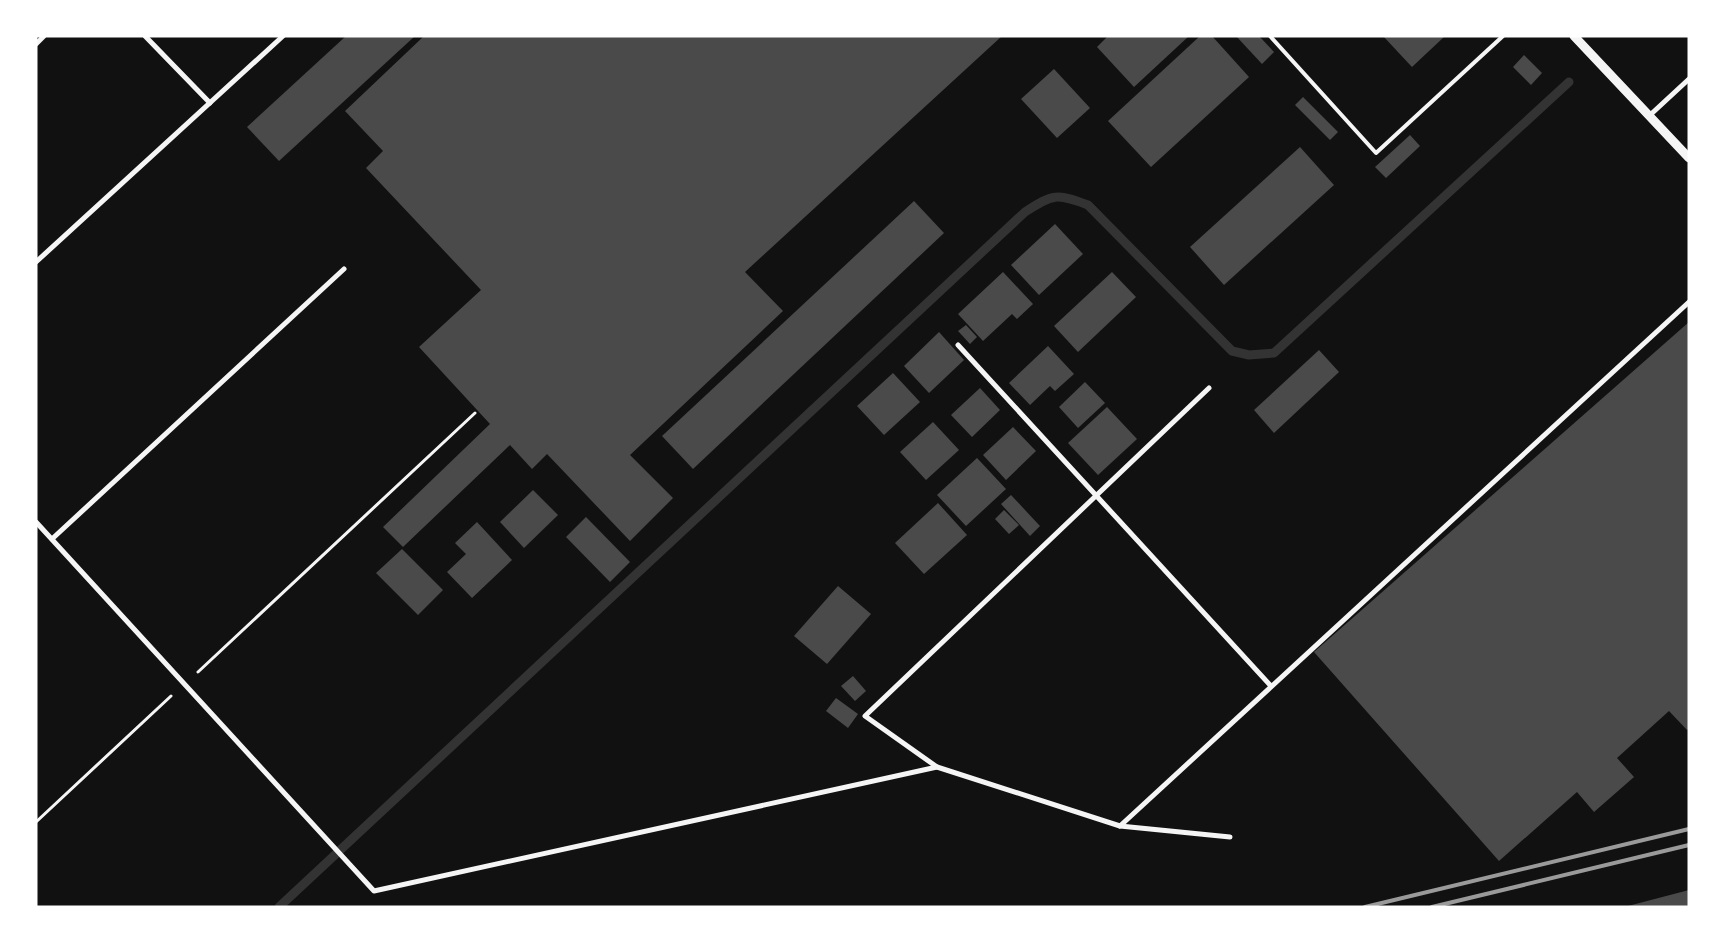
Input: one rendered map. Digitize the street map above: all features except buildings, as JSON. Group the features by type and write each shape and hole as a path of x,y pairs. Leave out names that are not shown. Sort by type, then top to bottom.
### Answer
{"street":[{"path":"36,44 44,36"},
{"path":"145,36 210,104"},
{"path":"36,262 283,36"},
{"path":"1574,36 1689,158"},
{"path":"1649,116 1689,79"},
{"path":"52,539 344,269"},
{"path":"1120,826 1689,302"},
{"path":"958,345 1271,686"},
{"path":"1209,388 865,716 937,767 1120,826 1230,837"},
{"path":"36,522 374,892 937,767"}],"lane":[{"path":"1270,36 1376,153 1503,36"}],"path":[{"path":"36,822 475,413"}],"waterway":[{"path":"279,907 1025,212 1055,197 1069,198 1088,205 1232,351 1249,355 1274,353 1569,82"}],"railway":[{"path":"1365,907 1689,829"},
{"path":"1432,907 1689,845"}]}
